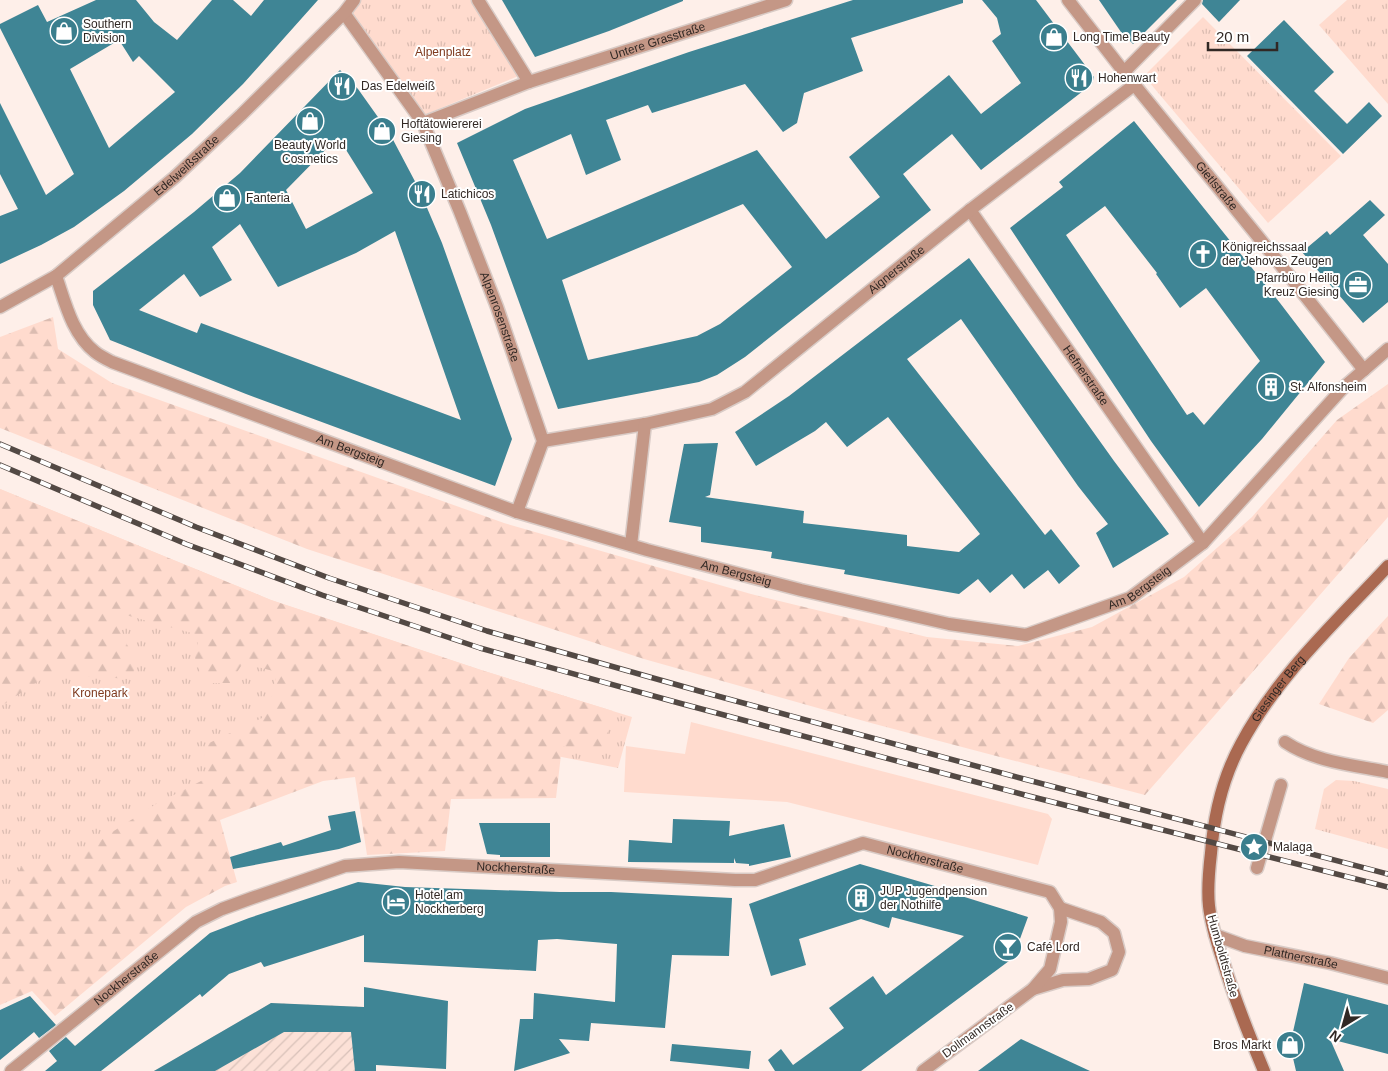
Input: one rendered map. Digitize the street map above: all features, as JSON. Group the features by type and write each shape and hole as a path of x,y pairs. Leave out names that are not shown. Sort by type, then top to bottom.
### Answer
{"main road":[{"name":"Giesinger Berg","path":"1212,837 1221,791 1229,770 1240,744 1269,699 1299,662 1388,566"},
{"name":"Humboldtstraße","path":"1212,837 1209,869 1209,906 1215,935 1238,1006 1264,1071"}],"street":[{"name":"Edelweißstraße","path":"0,307 56,276 175,177 241,115 344,13 354,0"},
{"path":"344,13 422,123 529,82 478,0"},
{"name":"Untere Grasstraße","path":"529,82 786,0"},
{"name":"Gietlstraße","path":"1068,0 1134,85 1364,370"},
{"path":"1124,72 1195,0"},
{"name":"Aignerstraße","path":"543,441 645,424 712,409 746,392 970,210 1134,85"},
{"name":"Alpenrosenstraße","path":"422,123 460,212 497,307 543,441"},
{"name":"Hefnerstraße","path":"970,210 1202,543"},
{"name":"Am Bergsteig","path":"56,276 80,337 95,352 112,362 517,512 631,546 801,590 949,624 1026,634 1130,598 1202,543 1343,388 1388,349"},
{"path":"631,546 645,424"},
{"path":"517,512 543,441"},
{"path":"1285,742 1298,751 1312,756 1388,772"},
{"path":"1257,868 1281,785"},
{"name":"Nockherstraße","path":"11,1071 196,922 244,900 345,866 399,862 755,880 863,843 1050,892 1060,908"},
{"name":"Dollmannstraße","path":"923,1071 1033,989 1050,968 1061,922 1060,908 1101,922 1114,933 1119,952 1112,970 1089,979 1062,980 1033,989"},
{"name":"Plattnerstraße","path":"1215,935 1246,946 1330,963 1388,978"}],"shaded area":[{"path":"271,1003 368,1007 376,1071 154,1071"}],"green space":[{"name":"Alpenplatz","path":"359,0 474,0 521,75 424,115 350,11"},
{"path":"1347,0 1388,0 1388,104 1319,25"},
{"path":"1203,17 1341,156 1268,223 1144,76"},
{"path":"53,317 58,349 112,383 504,523 751,594 927,637 1018,646 1092,627 1184,577 1252,517 1337,420 1388,384 1388,517 1145,795 871,723 644,659 307,549 0,428 0,337"},
{"name":"Kronepark","path":"0,489 271,600 481,670 632,717 618,768 454,736 340,746 34,899 0,927"},
{"path":"0,489 271,600 481,670 613,711 603,755 562,746 556,798 451,799 445,851 367,855 355,777 323,781 220,820 237,882 225,886 186,907 55,1016 32,991 0,1005 0,884 10,887 25,860 75,863 106,836 156,804 207,778 207,744 262,718 272,696 277,672 243,663 230,683 204,683 195,658 199,635 122,614 121,632 137,665 130,679 54,674 37,682 0,707"},
{"path":"1388,616 1388,710 1373,723 1319,704 1349,658"},
{"path":"691,722 1048,814 1052,819 1038,865 787,802 624,792 626,746 685,754"},
{"path":"1336,780 1354,781 1388,789 1388,849 1315,829 1324,789"}],"building":[{"path":"96,0 136,0 154,22 177,40 212,0 233,0 251,16 264,0 318,0 243,84 192,134 124,191 74,227 0,264 0,216 18,209 0,174 0,103 46,195 74,174 0,28 0,24 38,5 47,22","holes":["119,40 133,62 139,56 175,92 109,148 70,69"]},
{"path":"502,0 683,1 609,31 535,57"},
{"path":"853,0 963,0 963,3 851,38 863,71 804,93 797,123 783,132 745,84 652,113 648,105 606,120 621,160 586,175 571,134 513,160 547,239 757,150 826,239 880,197 849,157 949,75 981,114 1021,83 992,41 1001,34 997,18 982,0 1036,0 1094,77 1092,84 981,170 952,134 903,174 931,210 745,357 717,375 699,382 558,409 491,225 457,143 525,109 689,52","holes":["743,204 792,267 720,324 697,336 588,360 562,280"]},
{"path":"1099,0 1177,0 1133,44 1121,32"},
{"path":"1203,0 1240,0 1219,22 1202,4"},
{"path":"1284,20 1334,72 1314,91 1347,124 1369,102 1382,116 1343,154 1247,56"},
{"path":"340,70 358,89 390,134 419,189 442,243 512,439 495,486 246,394 110,340 93,305 93,291 194,212 240,173","holes":["338,137 373,193 306,229 286,190","240,224 278,287 356,253 395,231 461,420 201,323 197,333 139,310 184,274 200,297 232,280 212,247"]},
{"path":"1134,121 1325,362 1262,439 1199,507 1151,441 1010,228 1063,187 1059,182","holes":["1105,206 1157,273 1180,308 1206,288 1260,361 1204,425 1193,412 1187,415 1066,235"]},
{"path":"1370,200 1385,215 1363,235 1388,264 1388,302 1363,323 1302,252 1327,231 1330,235"},
{"path":"969,258 1114,461 1169,534 1113,568 1096,533 1108,524 1078,486 961,319 907,359 1045,535 1051,529 1080,566 1059,584 1048,570 1024,589 1012,574 990,593 978,579 959,594 844,574 845,570 771,558 772,552 701,542 701,527 669,522 684,444 718,443 710,495 705,497 804,511 803,523 907,535 907,546 959,552 980,534 888,417 847,447 826,422 815,431 756,466 735,432 789,396"},
{"path":"355,811 361,842 339,849 233,869 230,857 281,842 283,846 331,830 328,816"},
{"path":"673,819 730,821 729,836 784,824 791,857 749,866 749,864 736,863 734,858 734,863 628,862 629,840 672,843"},
{"path":"479,823 550,823 550,857 500,857 500,855 487,854"},
{"path":"860,864 955,892 955,894 1028,917 1013,958 861,1071 775,1071 768,1060 781,1049 793,1065 844,1028 829,1008 873,976 886,995 964,936 892,917 889,928 861,919 799,939 806,965 771,976 749,904"},
{"path":"358,882 405,887 611,892 732,898 729,956 672,955 665,1028 591,1023 589,1041 559,1039 570,1053 514,1071 520,1019 533,1019 534,993 615,1002 617,944 557,939 538,940 536,971 364,962 364,935 264,967 261,962 229,974 202,997 200,994 101,1071 45,1071 57,1061 49,1051 66,1037 75,1046 210,933"},
{"path":"1304,983 1388,1005 1388,1054 1330,1039 1344,1071 1296,1071 1290,1045"},
{"path":"364,987 448,1001 446,1069 376,1065 376,1071 355,1071 351,1032 284,1032 215,1071 154,1071 271,1003 364,1007"},
{"path":"30,996 56,1025 39,1038 34,1032 0,1060 0,1010"},
{"path":"1021,1039 1090,1071 978,1071"},
{"path":"672,1044 751,1051 749,1069 670,1061"}],"railway":[{"path":"0,444 196,527 329,578 487,631 699,691 1024,779 1388,874"},
{"path":"0,465 186,544 322,595 480,648 1025,795 1388,887"}],"place":[{"name":"Southern Division","path":"64,31"},
{"name":"Long Time Beauty","path":"1054,37"},
{"name":"Hohenwart","path":"1079,78"},
{"name":"Das Edelweiß","path":"342,86"},
{"name":"Beauty World Cosmetics","path":"310,121"},
{"name":"Hoftätowiererei Giesing","path":"382,131"},
{"name":"Latichicos","path":"422,194"},
{"name":"Fanteria","path":"227,198"},
{"name":"Königreichssaal der Jehovas Zeugen","path":"1203,254"},
{"name":"Pfarrbüro Heilig Kreuz Giesing","path":"1358,285"},
{"name":"St. Alfonsheim","path":"1271,387"},
{"name":"Malaga","path":"1254,847"},
{"name":"JUP Jugendpension der Nothilfe","path":"861,898"},
{"name":"Hotel am Nockherberg","path":"396,902"},
{"name":"Café Lord","path":"1008,947"},
{"name":"Bros Markt","path":"1290,1045"}]}
